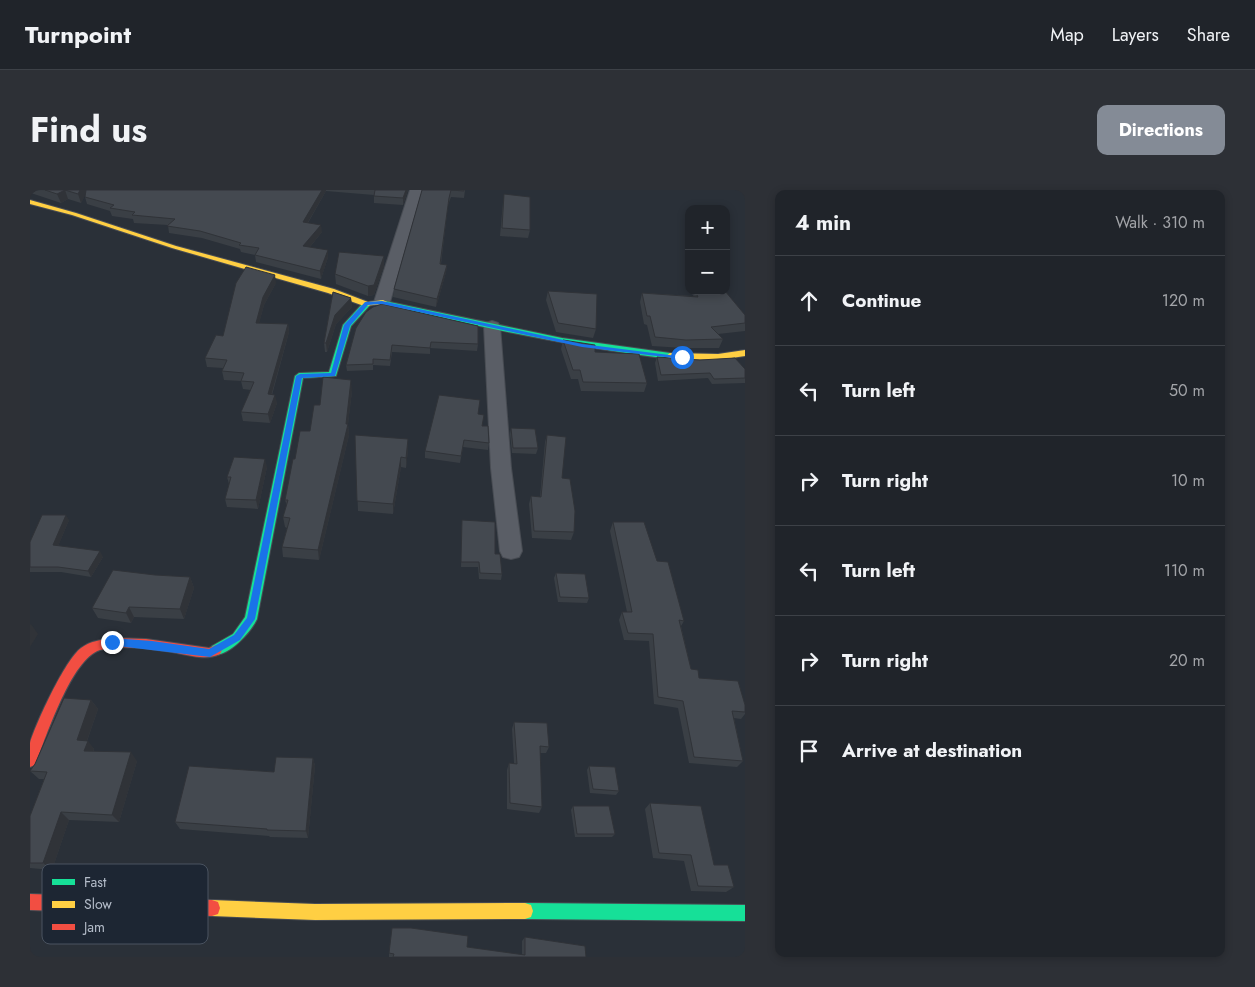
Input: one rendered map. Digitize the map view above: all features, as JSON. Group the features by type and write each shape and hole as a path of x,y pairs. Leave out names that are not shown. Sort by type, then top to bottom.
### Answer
{"street":[{"path":"102,190 163,192 170,190"},
{"path":"382,302 416,190"},
{"path":"30,202 74,214 174,247 331,291 367,304 382,302 582,345 682,357 726,358 745,353"},
{"path":"30,760 71,668 87,650 112,642 210,653 237,638 251,619 300,376 333,374 347,325 367,304"},
{"path":"492,326 501,468 511,551"},
{"path":"208,908 315,912 745,913"}],"building":[{"path":"45,190 65,190 57,194"},
{"path":"65,190 80,190 78,194"},
{"path":"86,190 322,190 303,222 321,225 303,246 328,250 320,271 255,255 259,248 239,245 241,243 200,231 167,226 175,219 132,215 135,212 110,208 114,205 85,197"},
{"path":"375,190 406,190 403,198 374,196"},
{"path":"422,190 451,190 440,264 447,265 437,299 394,289"},
{"path":"504,194 530,197 530,230 502,228"},
{"path":"339,252 384,256 374,285 368,286 335,274"},
{"path":"246,267 275,275 263,297 256,323 288,324 268,394 275,395 268,414 241,412 254,382 241,381 244,373 222,371 227,360 205,358 216,335 223,336 236,283"},
{"path":"548,291 597,294 596,329 558,323"},
{"path":"333,292 351,298 335,315 326,343 324,343"},
{"path":"642,293 698,297 697,295 728,295 745,315 745,323 711,327 723,339 686,340 655,337 650,316 647,316"},
{"path":"382,304 478,326 478,344 431,342 430,348 392,345 390,360 373,359 373,364 346,365 356,328 366,312"},
{"path":"563,340 595,345 595,352 639,354 647,383 583,382 580,370 573,370"},
{"path":"657,357 700,360 735,358 745,369 745,378 714,379 710,373 661,375"},
{"path":"323,377 351,380 346,424 348,424 318,550 282,547 290,518 283,517 288,500 285,500 293,459 295,459 300,431 310,431 314,405 320,405"},
{"path":"439,395 480,400 478,414 484,415 482,426 488,426 489,443 464,440 461,456 425,451"},
{"path":"511,428 535,429 538,448 513,448"},
{"path":"355,435 408,439 406,458 401,457 393,504 357,501"},
{"path":"547,435 566,437 562,478 570,479 575,511 574,532 534,531 531,496 541,497"},
{"path":"234,457 265,459 256,500 225,499 231,477 227,477"},
{"path":"42,515 66,515 53,545 100,551 88,571 58,567 30,567 30,542"},
{"path":"462,520 495,522 495,554 500,554 502,574 480,573 479,562 461,562"},
{"path":"613,522 644,522 657,561 668,562 684,621 679,620 691,669 698,670 699,678 738,681 745,705 745,712 732,711 743,761 694,757 683,701 658,697 653,634 628,633 622,612 632,612"},
{"path":"113,570 190,577 180,609 129,607 126,613 92,608"},
{"path":"556,573 585,574 589,598 560,597"},
{"path":"64,698 91,700 77,740 88,741 84,751 131,752 112,815 61,812 43,863 30,863 30,816 47,772 30,771 35,764"},
{"path":"514,722 547,723 549,747 540,746 542,807 510,803 509,763 517,764"},
{"path":"276,757 313,758 306,831 267,830 175,822 189,766 274,772"},
{"path":"589,766 615,767 619,791 593,789"},
{"path":"650,803 701,806 714,865 728,865 734,887 698,886 691,855 659,853"},
{"path":"573,806 609,806 615,834 577,834"},
{"path":"392,928 411,928 468,936 467,947 525,955 525,937 585,946 586,957 393,957 394,954 389,953"}],"traffic: fast":[{"path":"383,302 526,334 598,347 670,356"},
{"path":"216,650 237,638 251,619 299,376 333,374 347,325 367,304"},
{"path":"525,911 745,913"}],"traffic: slow":[{"path":"30,202 74,214 174,247 331,291 367,304 383,302"},
{"path":"670,356 718,357 745,353"},
{"path":"212,908 315,912 525,911"}],"traffic: jam":[{"path":"30,760 54,702 69,672 86,651 96,646 111,643 146,644 210,653 216,650"},
{"path":"30,902 42,902"},
{"path":"208,908 212,908"}],"route":[{"path":"112,642 210,653 237,638 251,619 300,376 333,374 347,325 367,304 382,302 582,345 682,357"}]}
